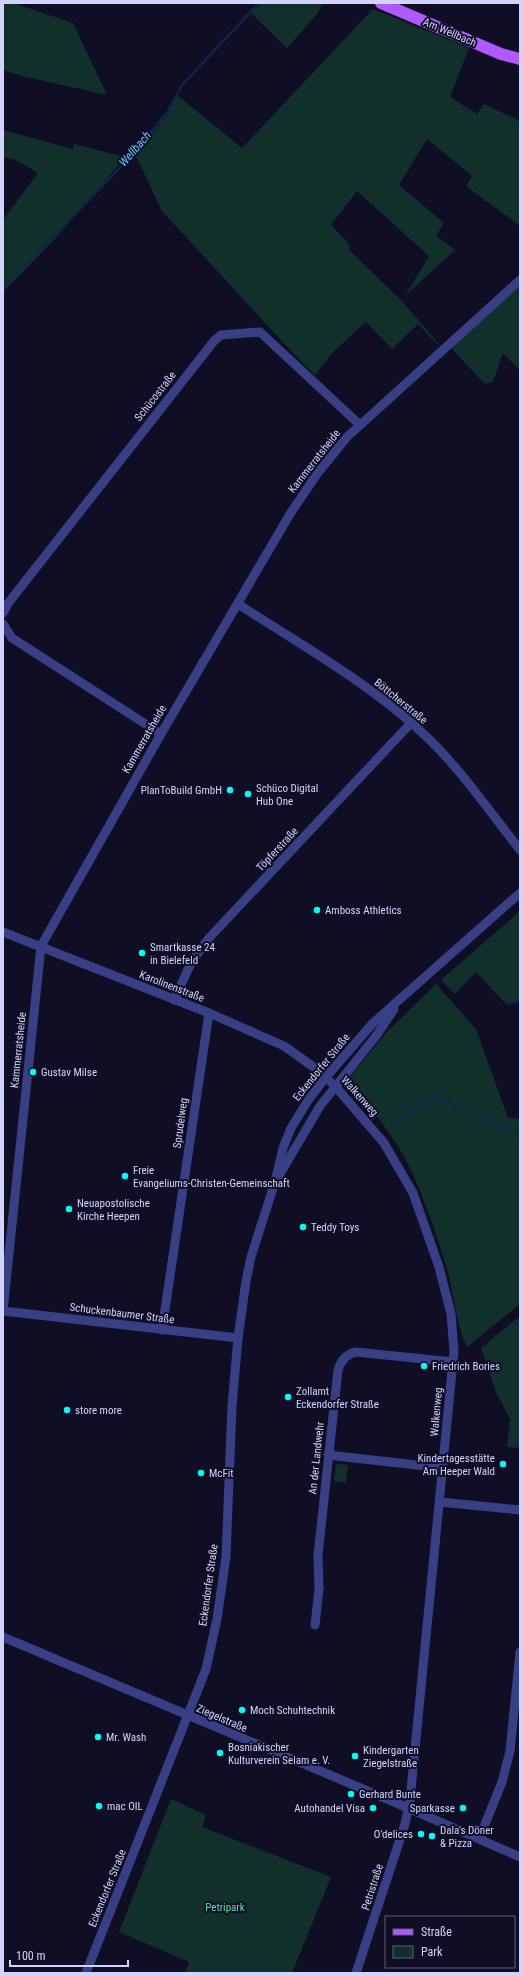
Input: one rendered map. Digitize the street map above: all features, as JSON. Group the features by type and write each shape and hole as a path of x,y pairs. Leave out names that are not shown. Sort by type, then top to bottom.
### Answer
{"main road":[{"name":"Am Wellbach","path":"380,3 501,54 520,59"}],"street":[{"name":"Kammerratsheide","path":"3,1311 41,946 161,734 309,484 343,442 360,425 520,280"},
{"name":"Schücostraße","path":"3,613 13,596 214,341 221,335 260,332 360,425"},
{"name":"Böttcherstraße","path":"238,604 364,686 411,723 443,755 520,850"},
{"path":"3,626 12,638 161,734"},
{"name":"Töpferstraße","path":"174,1000 192,961 209,938 411,723"},
{"name":"Eckendorfer Straße","path":"86,1973 206,1669 223,1581 232,1406 238,1338 251,1257 275,1182 278,1163 291,1128 309,1099 326,1077 373,1023 398,1003 420,980 520,892"},
{"name":"Karolinenstraße","path":"3,932 209,1013 284,1046 326,1077"},
{"name":"Eckendorfer Straße","path":"275,1182 285,1167 310,1121 335,1086 376,1036 398,1003"},
{"name":"Sprudelweg","path":"162,1330 209,1013"},
{"name":"Walkenweg","path":"326,1077 384,1143 413,1193 439,1267 451,1314 454,1340 440,1502 408,1808"},
{"name":"Schuckenbaumer Straße","path":"3,1311 238,1338"},
{"name":"An der Landwehr","path":"315,1625 319,1589 318,1554 328,1455 338,1370 344,1358 356,1352 453,1362"},
{"path":"328,1455 443,1468"},
{"path":"440,1502 520,1510"},
{"name":"Ziegelstraße","path":"3,1637 408,1808 520,1857"},
{"path":"479,1839 502,1782 510,1751 517,1709 520,1652"},
{"name":"Petristraße","path":"356,1973 405,1824 408,1808"}],"green space":[{"path":"3,3 13,3 73,23 107,95 26,77 3,70"},
{"path":"262,3 323,3 317,14 287,48 251,13"},
{"path":"373,9 469,48 450,97 477,114 484,104 520,121 520,226 466,186 472,176 427,139 399,185 444,223 436,236 455,250 405,296 429,256 357,191 331,225 349,244 349,250 402,301 440,347 418,324 392,349 366,322 334,351 315,375 162,211 135,154 168,114 177,95 242,148"},
{"path":"3,130 73,149 74,144 125,157 53,241 3,292 3,220 38,173 14,159 3,158"},
{"path":"520,285 520,370 503,353 494,379 492,382 485,384 451,348"},
{"path":"520,911 520,1002 507,1005 476,972 455,994 441,980"},
{"path":"436,984 476,1029 508,1118 520,1119 520,1304 467,1347 458,1319 447,1269 433,1225 416,1181 397,1144 351,1085 350,1078 385,1034"},
{"path":"520,1316 520,1448 507,1447 510,1419 496,1392 481,1348"},
{"path":"336,1464 348,1465 346,1483 334,1481"},
{"name":"Petripark","path":"171,1799 206,1815 202,1827 331,1877 292,1973 185,1973 189,1962 119,1932"}],"waterway":[{"name":"Wellbach","path":"3,289 130,157 167,113 182,85 259,3"},
{"path":"507,1003 520,1000"},
{"path":"392,1125 437,1094 443,1100 520,1136"}],"place":[{"name":"PlanToBuild GmbH","path":"230,790"},
{"name":"Schüco Digital Hub One","path":"248,794"},
{"name":"Amboss Athletics","path":"317,910"},
{"name":"Smartkasse 24 in Bielefeld","path":"142,953"},
{"name":"Gustav Milse","path":"33,1072"},
{"name":"Freie Evangeliums-Christen-Gemeinschaft","path":"125,1176"},
{"name":"Neuapostolische Kirche Heepen","path":"69,1209"},
{"name":"Teddy Toys","path":"303,1227"},
{"name":"Friedrich Bories","path":"424,1366"},
{"name":"Zollamt Eckendorfer Straße","path":"288,1397"},
{"name":"store more","path":"67,1410"},
{"name":"Kindertagesstätte Am Heeper Wald","path":"503,1464"},
{"name":"McFit","path":"201,1473"},
{"name":"Moch Schuhtechnik","path":"242,1710"},
{"name":"Mr. Wash","path":"98,1737"},
{"name":"Bosniakischer Kulturverein Selam e. V.","path":"220,1753"},
{"name":"Kindergarten Ziegelstraße","path":"355,1756"},
{"name":"Gerhard Bunte","path":"351,1794"},
{"name":"mac OIL","path":"99,1806"},
{"name":"Autohandel Visa","path":"373,1808"},
{"name":"Sparkasse","path":"463,1808"},
{"name":"O'delices","path":"421,1834"},
{"name":"Dala's Döner & Pizza","path":"432,1836"}]}
